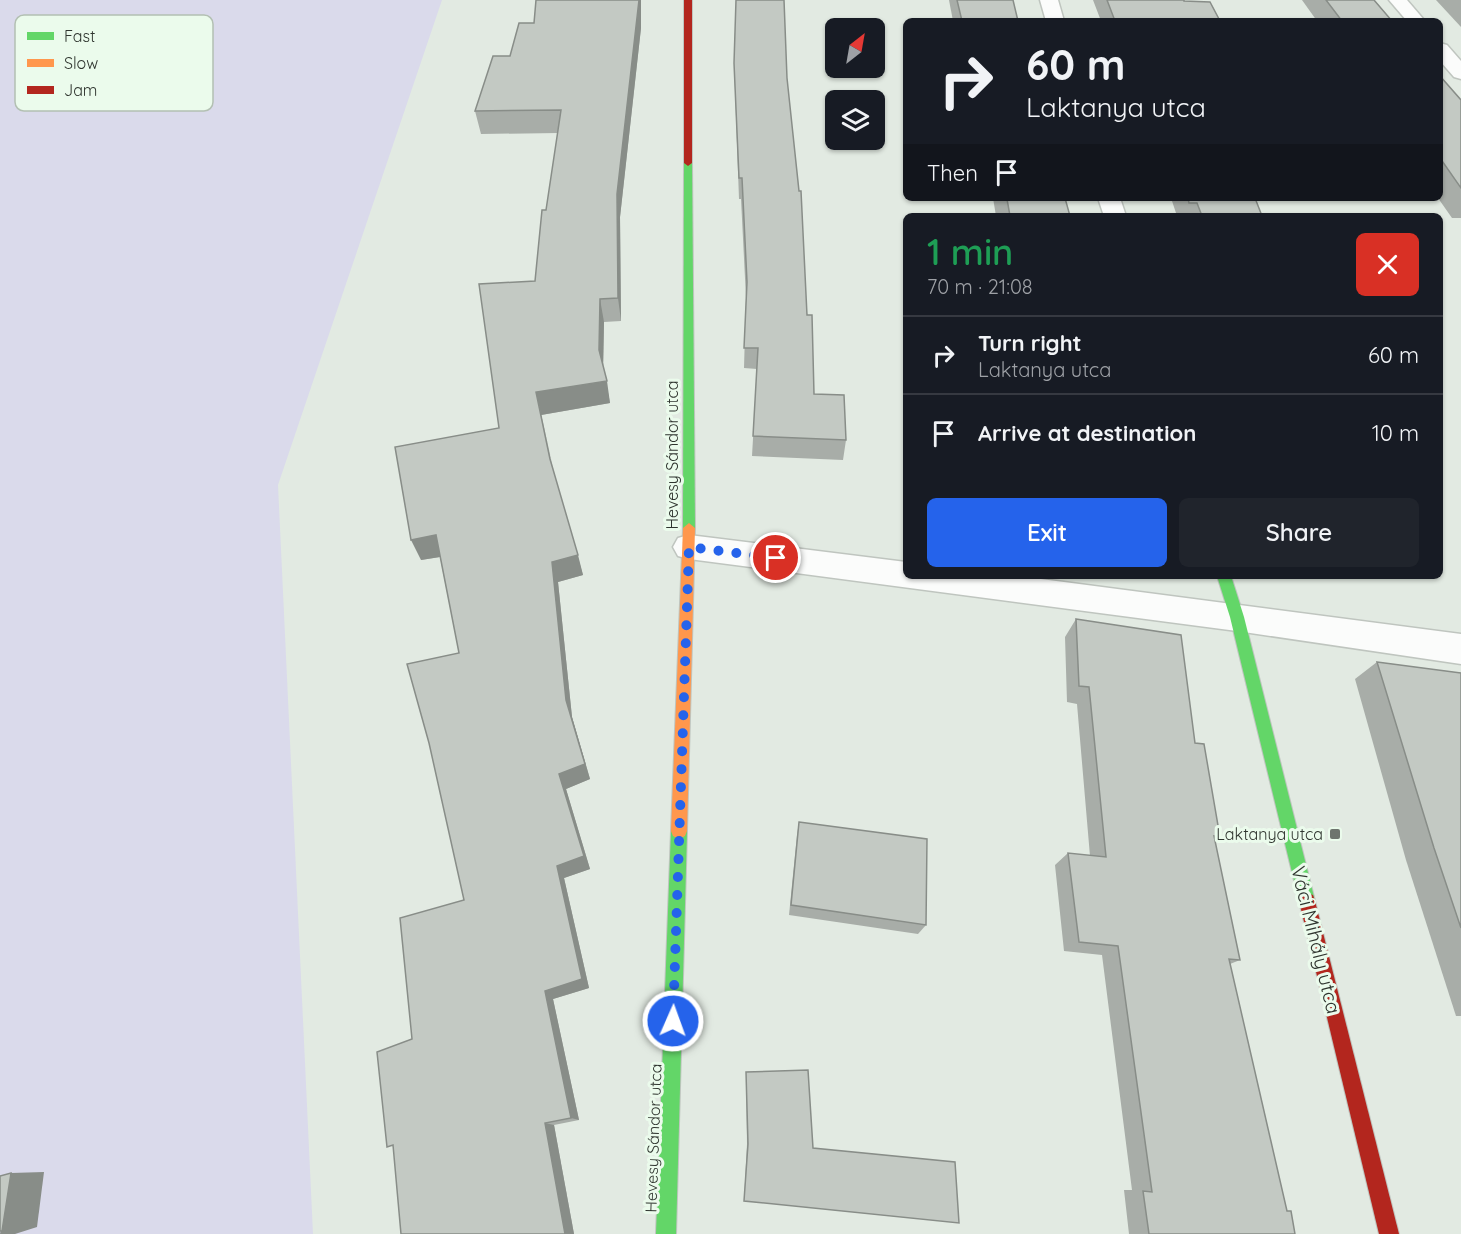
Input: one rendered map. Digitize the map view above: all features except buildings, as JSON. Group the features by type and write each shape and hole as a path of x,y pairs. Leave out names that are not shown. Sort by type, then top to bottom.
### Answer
{"street":[{"name":"Hevesy Sándor utca","path":"666,1234 689,547 688,0"},
{"path":"1049,0 1054,18"},
{"path":"1398,0 1413,18"},
{"path":"1443,52 1461,73"},
{"path":"689,547 903,575"},
{"path":"938,579 1237,617 1461,649"},
{"name":"Váci Mihály utca","path":"1225,579 1237,617 1389,1234"}],"shaded area":[{"path":"0,0 442,0 278,485 313,1234 0,1234"}],"traffic: fast":[{"path":"688,163 689,528"},
{"path":"1225,579 1237,617 1307,901"},
{"path":"666,1234 679,831"}],"traffic: slow":[{"path":"679,831 689,528"}],"traffic: jam":[{"path":"688,0 688,163"},
{"path":"1307,901 1389,1234"}],"place":[{"name":"Laktanya utca","path":"1335,834"}],"route":[{"path":"673,1021 689,547 776,558"}]}
